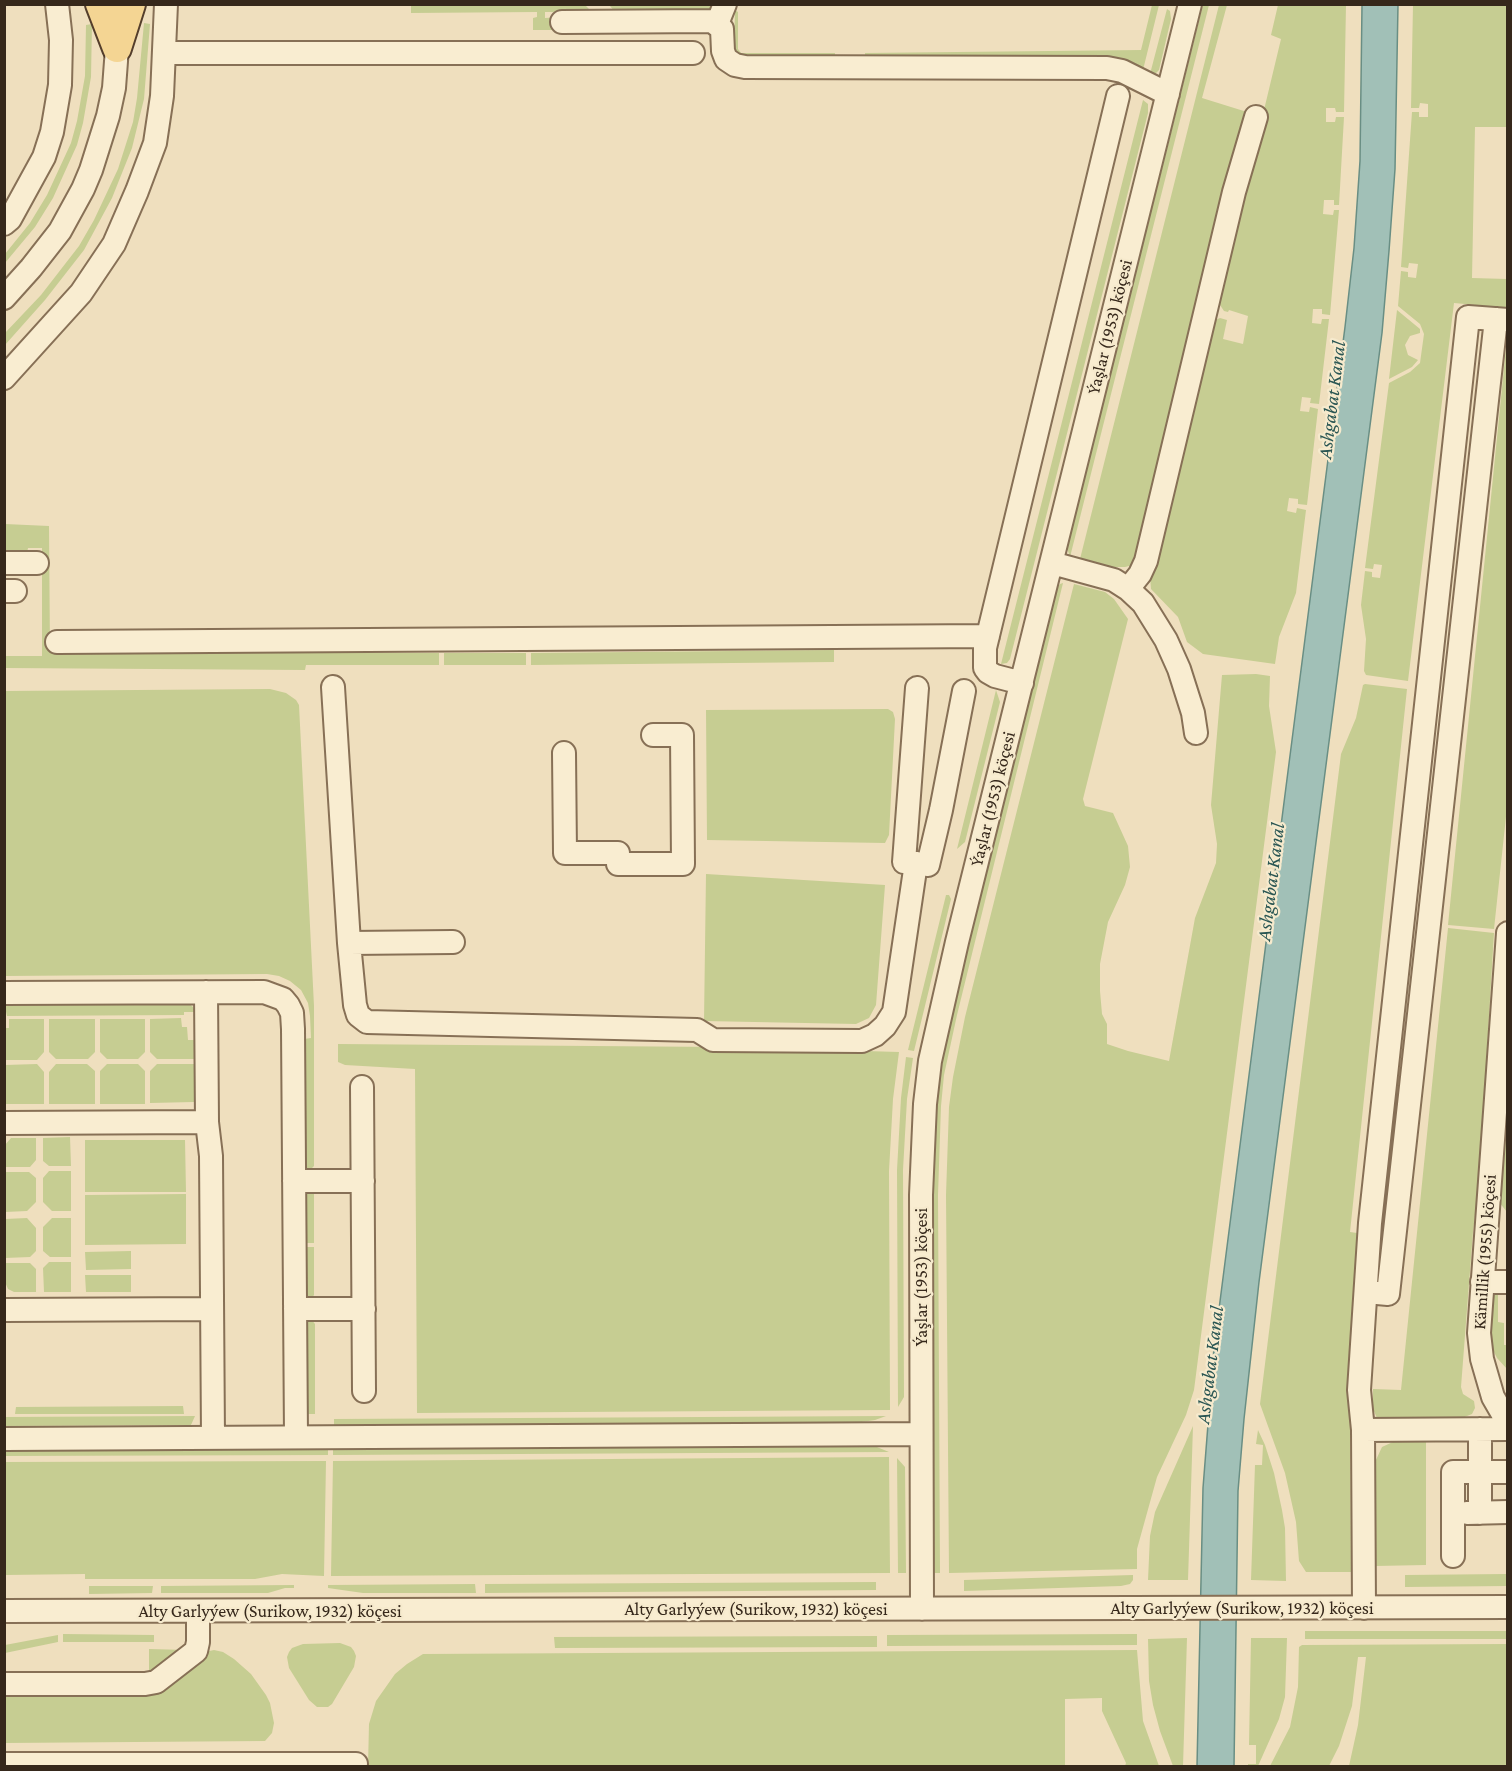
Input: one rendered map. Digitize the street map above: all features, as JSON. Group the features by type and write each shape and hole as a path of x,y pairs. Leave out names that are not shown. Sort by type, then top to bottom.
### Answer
{"main road":[{"path":"100,4 117,48"},
{"path":"117,48 131,4"}],"street":[{"path":"4,224 10,219 44,157 52,132 60,85 61,40 57,4"},
{"path":"4,298 60,231 83,189 101,143 114,88 117,48 116,4"},
{"path":"4,378 81,293 114,244 137,191 155,143 162,96 166,4"},
{"name":"Ýaşlar (1953) köçesi","path":"922,1609 921,1195 924,1115 930,1060 942,1002 1190,4"},
{"path":"562,22 602,13 712,21 721,14"},
{"path":"721,14 723,51 726,59 735,65 745,67 1107,68 1122,71 1168,94"},
{"path":"164,53 693,53"},
{"path":"1022,683 995,676 985,668 984,658 1118,96"},
{"path":"1128,589 1140,574 1146,561 1234,192 1256,117"},
{"path":"1364,1608 1363,1430 1359,1390 1373,1199 1467,317 1502,320"},
{"path":"4,563 37,563"},
{"path":"1052,563 1114,580 1143,603 1179,669 1190,702 1196,733"},
{"path":"57,642 988,636"},
{"path":"333,687 355,1005 358,1015 367,1022 697,1030 713,1040 862,1041 875,1035 885,1026 894,1012 916,863 917,688"},
{"path":"916,863 941,810 964,692"},
{"path":"564,753 565,853 683,864 682,735 653,735"},
{"name":"Kämillik (1955) köçesi","path":"1508,933 1497,1230 1482,1282 1479,1333 1482,1359 1493,1397 1508,1424"},
{"path":"349,943 453,942"},
{"path":"206,992 207,1122 211,1156 213,1438"},
{"path":"4,993 264,992 283,999 288,1005 292,1013 293,1029 296,1436"},
{"path":"362,1087 364,1390"},
{"path":"4,1123 207,1122"},
{"path":"294,1181 363,1181"},
{"path":"1482,1282 1508,1282"},
{"path":"4,1310 212,1309"},
{"path":"295,1309 364,1309"},
{"path":"1480,1429 1480,1512"},
{"path":"1363,1430 1508,1429"},
{"path":"4,1439 921,1434"},
{"path":"1454,1556 1453,1472 1508,1472"},
{"path":"1453,1513 1508,1512"},
{"name":"Alty Garlyýew (Surikow, 1932) köçesi","path":"4,1611 1508,1607"},
{"path":"4,1684 145,1684 156,1682 196,1651 198,1611"},
{"path":"4,1764 356,1764"}],"green space":[{"path":"411,5 585,5 589,9 585,12 545,12 545,18 561,17 561,30 533,30 533,18 537,17 537,12 411,13"},
{"path":"715,5 710,11 616,13 610,6"},
{"path":"1152,5 1159,5 1143,70 865,59 865,53 1141,50"},
{"path":"1203,5 1209,5 1070,557 1067,548"},
{"path":"1219,5 1227,5 1202,98 1247,112 1137,564 1110,567 1080,559"},
{"path":"1278,5 1346,5 1344,112 1336,112 1335,108 1326,108 1326,122 1335,122 1336,117 1344,117 1339,205 1334,205 1334,200 1324,200 1323,214 1333,215 1334,210 1339,210 1330,315 1322,314 1322,309 1313,309 1312,323 1321,324 1322,319 1329,319 1319,404 1310,403 1311,398 1302,397 1300,411 1309,412 1310,407 1318,409 1307,505 1298,504 1298,499 1289,498 1287,511 1296,513 1297,508 1306,510 1296,593 1279,637 1275,664 1203,654 1187,642 1178,617 1151,589 1150,577 1213,321 1220,318 1227,320 1223,339 1243,344 1248,316 1229,310 1224,311 1218,302 1281,39 1271,35"},
{"path":"1413,5 1507,5 1507,127 1475,127 1472,278 1507,279 1508,308 1454,303 1408,681 1366,675 1364,671 1366,639 1361,605 1365,571 1372,572 1372,577 1380,578 1382,565 1374,564 1373,569 1365,568 1389,383 1410,372 1420,363 1424,334 1420,324 1398,306 1401,271 1408,272 1408,277 1416,278 1418,264 1409,263 1408,268 1401,267 1412,112 1419,112 1419,117 1428,117 1428,104 1420,103 1419,108 1411,108"},
{"path":"1167,9 1170,11 1171,19 1159,70 1150,74"},
{"path":"735,10 738,12 738,49 741,53 835,53 835,60 736,56 734,49"},
{"path":"144,23 150,24 144,99 132,148 112,198 84,250 45,300 5,345 5,333 41,295 79,246 118,169 133,122"},
{"path":"92,24 91,77 77,145 53,198 35,227 5,263 5,254 30,223 47,195 71,143 85,76 86,25"},
{"path":"1143,100 1148,104 1148,113 1010,659 1007,663 1001,664"},
{"path":"1397,310 1420,329 1420,333 1410,336 1405,345 1408,355 1418,360 1412,367 1389,379"},
{"path":"1507,338 1508,798 1494,929 1448,925"},
{"path":"5,524 49,526 50,653 439,653 439,665 306,665 305,670 5,668 5,656 42,656 42,548 28,548 27,553 5,553"},
{"path":"1063,583 944,1075 938,1195 940,1573 933,1573 931,1194 938,1074 951,1013 1057,588"},
{"path":"1074,584 1105,592 1114,599 1128,619 1083,799 1085,806 1113,813 1128,846 1130,867 1125,885 1108,922 1100,964 1102,1014 1107,1024 1107,1044 1169,1061 1195,918 1216,863 1217,844 1211,805 1222,675 1270,676 1269,706 1276,752 1194,1390 1186,1415 1157,1477 1137,1549 1137,1569 949,1573 946,1195 949,1107 965,1017"},
{"path":"834,650 834,662 531,665 531,653"},
{"path":"444,653 526,653 526,665 444,665"},
{"path":"1365,684 1407,689 1350,1232 1364,1234 1350,1389 1351,1572 1306,1572 1299,1561 1296,1522 1285,1473 1260,1404 1341,754 1356,718"},
{"path":"270,689 286,693 299,705 314,1006 314,1166 310,1170 305,1169 304,1039 311,1038 310,1016 308,1003 301,990 290,981 267,974 5,976 4,691"},
{"path":"996,690 1000,702 965,842 957,849"},
{"path":"888,709 893,712 895,719 889,835 885,843 707,840 706,710"},
{"path":"706,874 885,885 876,1005 869,1018 856,1024 704,1021"},
{"path":"946,895 949,895 951,899 914,1051 908,1050"},
{"path":"1448,928 1494,933 1485,1083 1485,1128 1473,1232 1461,1387 1463,1394 1474,1401 1475,1408 1472,1414 1462,1418 1377,1418 1373,1409 1373,1389 1401,1390"},
{"path":"4,1003 188,1003 195,1012 184,1012 184,1015 7,1016"},
{"path":"181,1018 182,1027 187,1027 188,1040 194,1040 194,1059 157,1059 150,1052 150,1019"},
{"path":"9,1019 44,1019 44,1052 37,1060 5,1060 5,1028 9,1028"},
{"path":"49,1019 95,1019 95,1052 88,1059 56,1059 49,1052"},
{"path":"100,1019 145,1019 145,1052 138,1059 107,1059 100,1052"},
{"path":"1507,1030 1507,1212 1499,1202"},
{"path":"338,1044 847,1048 899,1052 893,1099 889,1171 890,1410 417,1413 415,1069 345,1065 338,1062"},
{"path":"906,1057 913,1058 907,1099 903,1170 904,1397 898,1407 897,1170"},
{"path":"37,1064 44,1072 44,1104 5,1104 5,1065"},
{"path":"56,1064 87,1064 95,1071 95,1104 49,1104 49,1072"},
{"path":"107,1064 138,1064 145,1071 145,1104 100,1104 100,1071"},
{"path":"157,1064 194,1064 194,1102 150,1103 150,1071"},
{"path":"70,1137 71,1166 49,1166 43,1161 43,1138"},
{"path":"11,1138 36,1138 36,1160 30,1167 5,1167 5,1145"},
{"path":"85,1140 185,1140 186,1192 85,1192"},
{"path":"49,1171 71,1171 71,1211 52,1211 43,1202 43,1178"},
{"path":"4,1172 29,1172 36,1178 36,1202 27,1211 5,1212"},
{"path":"305,1192 314,1194 314,1243 305,1243"},
{"path":"186,1194 186,1244 85,1245 85,1195"},
{"path":"27,1218 36,1228 36,1251 30,1257 5,1258 5,1219"},
{"path":"52,1218 71,1218 71,1257 50,1257 43,1251 43,1227"},
{"path":"305,1247 314,1247 314,1295 311,1299 306,1298"},
{"path":"131,1251 131,1269 86,1270 85,1252"},
{"path":"49,1262 71,1262 71,1292 44,1292 43,1268"},
{"path":"5,1263 30,1263 36,1269 36,1292 14,1292 8,1289 5,1282"},
{"path":"85,1275 131,1275 131,1292 86,1292"},
{"path":"1494,1286 1498,1291 1498,1322 1504,1323 1507,1369 1497,1358 1488,1340"},
{"path":"311,1319 315,1324 315,1414 306,1414 306,1321"},
{"path":"183,1406 184,1414 15,1414 16,1407"},
{"path":"195,1416 191,1425 5,1426 5,1417"},
{"path":"886,1416 855,1423 334,1426 334,1419"},
{"path":"1193,1426 1188,1580 1148,1580 1150,1536 1155,1512"},
{"path":"1258,1430 1274,1473 1282,1510 1285,1528 1286,1581 1251,1580 1255,1465 1262,1465 1263,1445 1256,1444"},
{"path":"1395,1441 1426,1441 1426,1565 1375,1566 1375,1462 1382,1447"},
{"path":"872,1445 889,1452 333,1455 333,1448"},
{"path":"328,1448 328,1455 5,1456 4,1450"},
{"path":"889,1457 890,1573 331,1576 333,1461"},
{"path":"897,1458 905,1467 906,1573 898,1573"},
{"path":"326,1461 324,1576 282,1574 255,1579 85,1579 85,1574 5,1575 5,1462"},
{"path":"1507,1574 1507,1586 1405,1587 1405,1575"},
{"path":"1133,1575 1130,1584 1121,1586 964,1591 964,1580"},
{"path":"876,1582 876,1590 485,1593 485,1584"},
{"path":"475,1584 476,1593 363,1593 328,1588 328,1585"},
{"path":"294,1585 294,1588 268,1593 161,1593 161,1586"},
{"path":"89,1586 153,1586 152,1593 89,1594"},
{"path":"1305,1631 1507,1631 1508,1639 1305,1639"},
{"path":"63,1634 154,1635 154,1642 63,1642"},
{"path":"1137,1634 1137,1645 887,1646 887,1635"},
{"path":"58,1635 58,1642 5,1653 5,1645"},
{"path":"877,1636 877,1647 555,1648 554,1637"},
{"path":"1187,1638 1183,1766 1173,1766 1153,1705 1149,1681 1148,1639"},
{"path":"1251,1638 1287,1638 1285,1697 1279,1719 1258,1766 1248,1766 1248,1764 1256,1764 1256,1745 1249,1745"},
{"path":"340,1643 351,1647 354,1651 356,1656 354,1667 332,1704 328,1707 317,1707 309,1700 289,1668 287,1657 292,1648 303,1644"},
{"path":"1507,1644 1507,1766 1349,1766 1358,1725 1366,1657 1358,1657 1352,1706 1339,1746 1329,1766 1270,1766 1290,1727 1298,1687 1299,1647 1302,1645"},
{"path":"149,1649 187,1650 158,1674 149,1672"},
{"path":"214,1650 223,1652 234,1659 251,1674 266,1695 274,1723 272,1733 265,1741 5,1743 4,1692 146,1692 205,1652"},
{"path":"1137,1650 1143,1721 1159,1766 1125,1766 1126,1763 1102,1711 1102,1698 1065,1699 1065,1766 368,1766 369,1724 376,1701 395,1674 423,1654"}],"water":[{"path":"1362,5 1398,5 1395,169 1382,333 1259,1282 1244,1419 1238,1491 1234,1766 1197,1766 1203,1488 1214,1348 1354,248 1360,161"}],"water label":[{"name":"Ashgabat Kanal","path":"1332,400"},
{"name":"Ashgabat Kanal","path":"1271,882"},
{"name":"Ashgabat Kanal","path":"1210,1365"}]}
